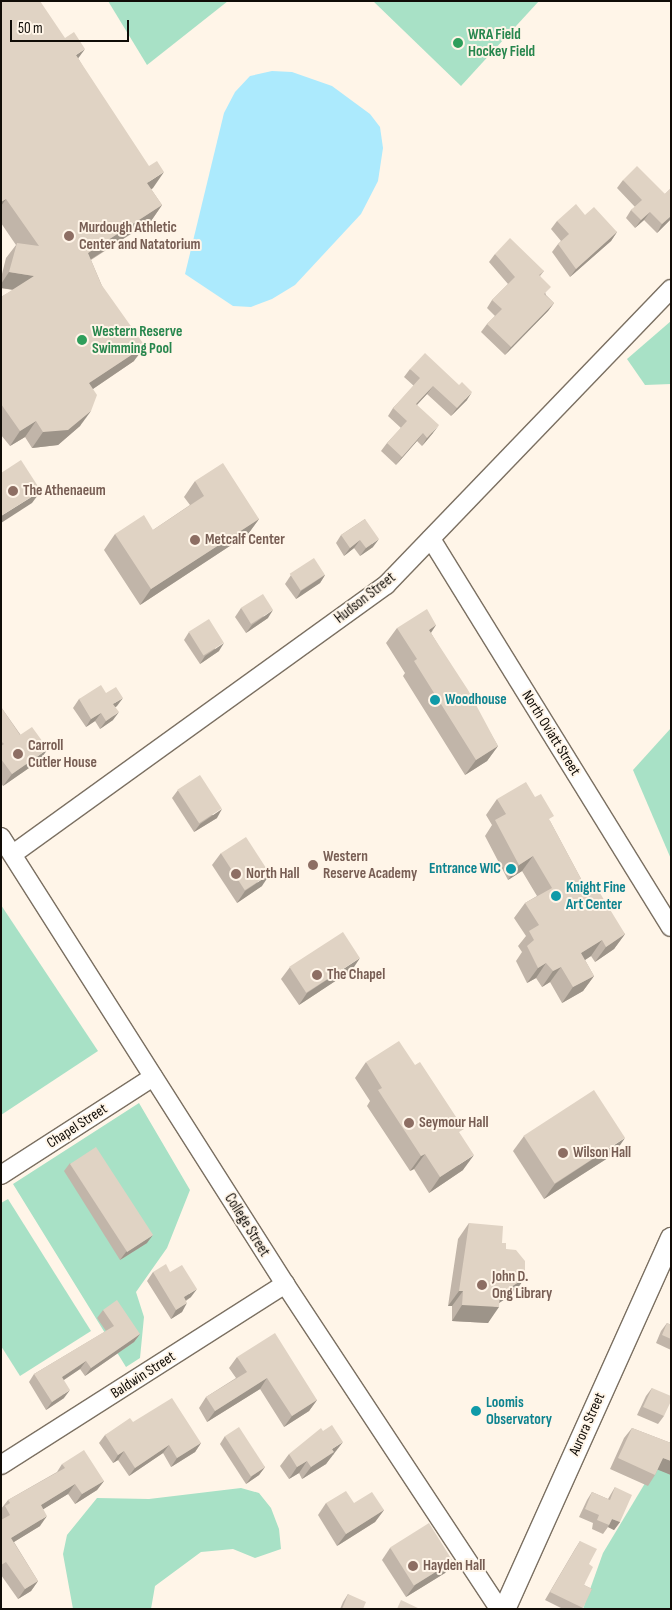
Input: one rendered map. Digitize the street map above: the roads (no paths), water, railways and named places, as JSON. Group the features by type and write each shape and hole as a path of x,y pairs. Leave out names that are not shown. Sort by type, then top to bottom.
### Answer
{"street":[{"name":"Hudson Street","path":"13,854 386,585 671,289"},
{"name":"North Oviatt Street","path":"431,539 671,927"},
{"name":"College Street","path":"1,837 285,1284 499,1609"},
{"name":"Chapel Street","path":"1,1176 153,1077"},
{"name":"Aurora Street","path":"504,1609 671,1238"},
{"name":"Baldwin Street","path":"1,1465 285,1284"}],"water":[{"path":"272,71 292,72 332,86 370,114 380,127 383,148 378,181 361,214 295,285 272,299 251,307 233,306 185,274 224,113 235,92 250,76"}],"place":[{"name":"WRA Field Hockey Field","path":"458,43"},
{"name":"Murdough Athletic Center and Natatorium","path":"69,236"},
{"name":"Western Reserve Swimming Pool","path":"82,340"},
{"name":"The Athenaeum","path":"13,491"},
{"name":"Metcalf Center","path":"195,540"},
{"name":"Woodhouse","path":"435,700"},
{"name":"Carroll Cutler House","path":"18,754"},
{"name":"Western Reserve Academy","path":"313,865"},
{"name":"Entrance WIC","path":"511,869"},
{"name":"North Hall","path":"236,874"},
{"name":"Knight Fine Art Center","path":"556,896"},
{"name":"The Chapel","path":"317,975"},
{"name":"Seymour Hall","path":"409,1123"},
{"name":"Wilson Hall","path":"563,1153"},
{"name":"John D. Ong Library","path":"482,1285"},
{"name":"Loomis Observatory","path":"476,1411"},
{"name":"Hayden Hall","path":"413,1566"}]}
